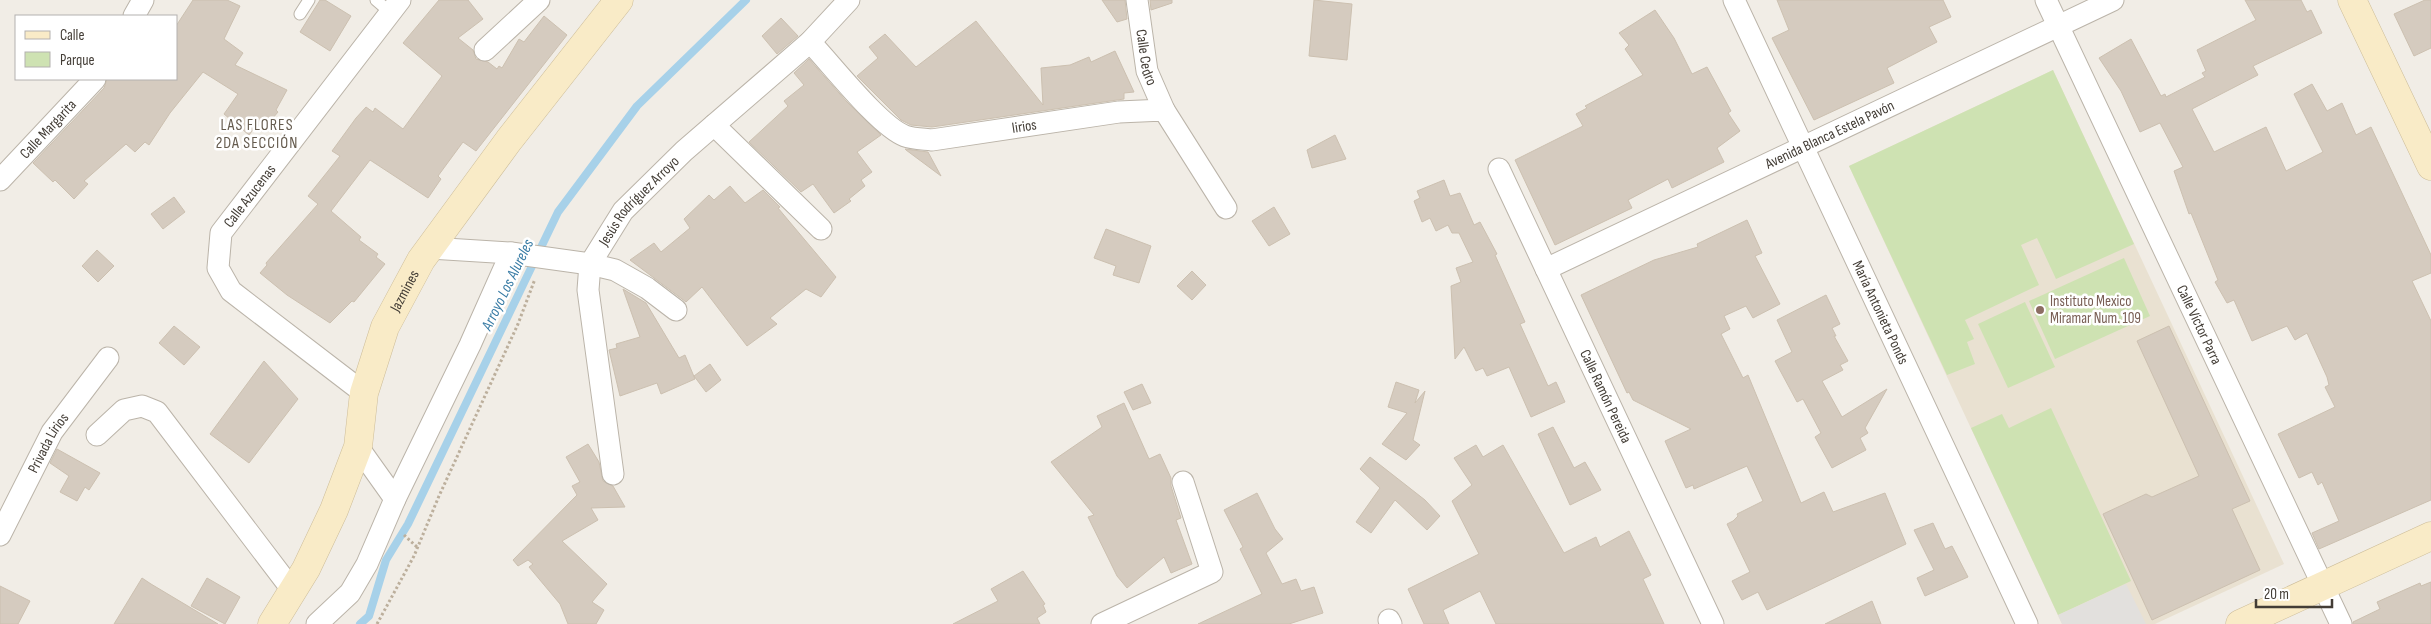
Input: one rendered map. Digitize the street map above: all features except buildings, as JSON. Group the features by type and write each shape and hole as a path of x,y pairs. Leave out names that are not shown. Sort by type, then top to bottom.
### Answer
{"main road":[{"name":"Jazmines","path":"272,624 306,569 334,510 358,447 364,393 385,327 421,260 509,140 620,0"},
{"path":"2352,0 2431,166"},
{"path":"2240,624 2431,536"}],"street":[{"path":"135,15 143,0"},
{"path":"484,50 539,0"},
{"name":"Jesús Rodríguez Arroyo","path":"613,474 588,290 590,264 623,210 714,125 810,42 849,0"},
{"name":"Calle Cedro","path":"1137,0 1147,71 1164,110"},
{"name":"María Antonieta Ponds","path":"1734,0 2026,624"},
{"name":"Calle Víctor Parra","path":"2046,0 2341,624"},
{"name":"Avenida Blanca Estela Pavón","path":"1546,269 1803,145 2113,0"},
{"name":"Calle Azucenas","path":"364,393 231,291 218,268 222,233 389,4"},
{"name":"lirios","path":"810,42 893,130 907,137 932,140 1119,112 1164,110"},
{"name":"Calle Margarita","path":"0,180 94,80"},
{"path":"1164,110 1226,208"},
{"path":"714,125 821,230"},
{"name":"Calle Ramón Pereida","path":"1499,169 1713,624"},
{"path":"430,248 515,253 590,264 615,270 647,288 676,310"},
{"path":"317,624 350,593 367,564 396,499 515,253"},
{"name":"Privada Lirios","path":"0,535 52,432 108,358"},
{"path":"97,435 124,410 142,406 157,412 184,444 292,591"},
{"path":"358,447 396,499"},
{"path":"1102,624 1212,572 1183,482"}],"lane":[{"path":"300,14 309,0"}],"path":[{"path":"377,624 417,546 518,324 542,257"}],"shaded area":[{"name":"Instituto Mexico Miramar Num. 109","path":"2053,70 2284,564 2155,624 2062,624 1849,166"},
{"path":"2126,584 2146,624 2062,624 2058,615"}],"green space":[{"path":"2053,70 2134,244 2056,279 2037,238 2021,245 2039,285 1965,320 1974,339 1967,342 1975,364 1947,375 1849,166"},
{"path":"2124,258 2150,316 2055,359 2029,301"},
{"path":"2025,302 2055,367 2008,388 1978,324"},
{"path":"2051,408 2131,581 2058,615 1971,428 2002,414 2009,428"}],"waterway":[{"name":"Arroyo Los Alureles","path":"360,624 369,616 386,560 408,524 558,212 637,106 746,0"}],"place":[{"name":"Instituto Mexico Miramar Num. 109","path":"2040,310"}],"district":[{"name":"LAS FLORES 2DA SECCIÓN","path":"257,134"}]}
